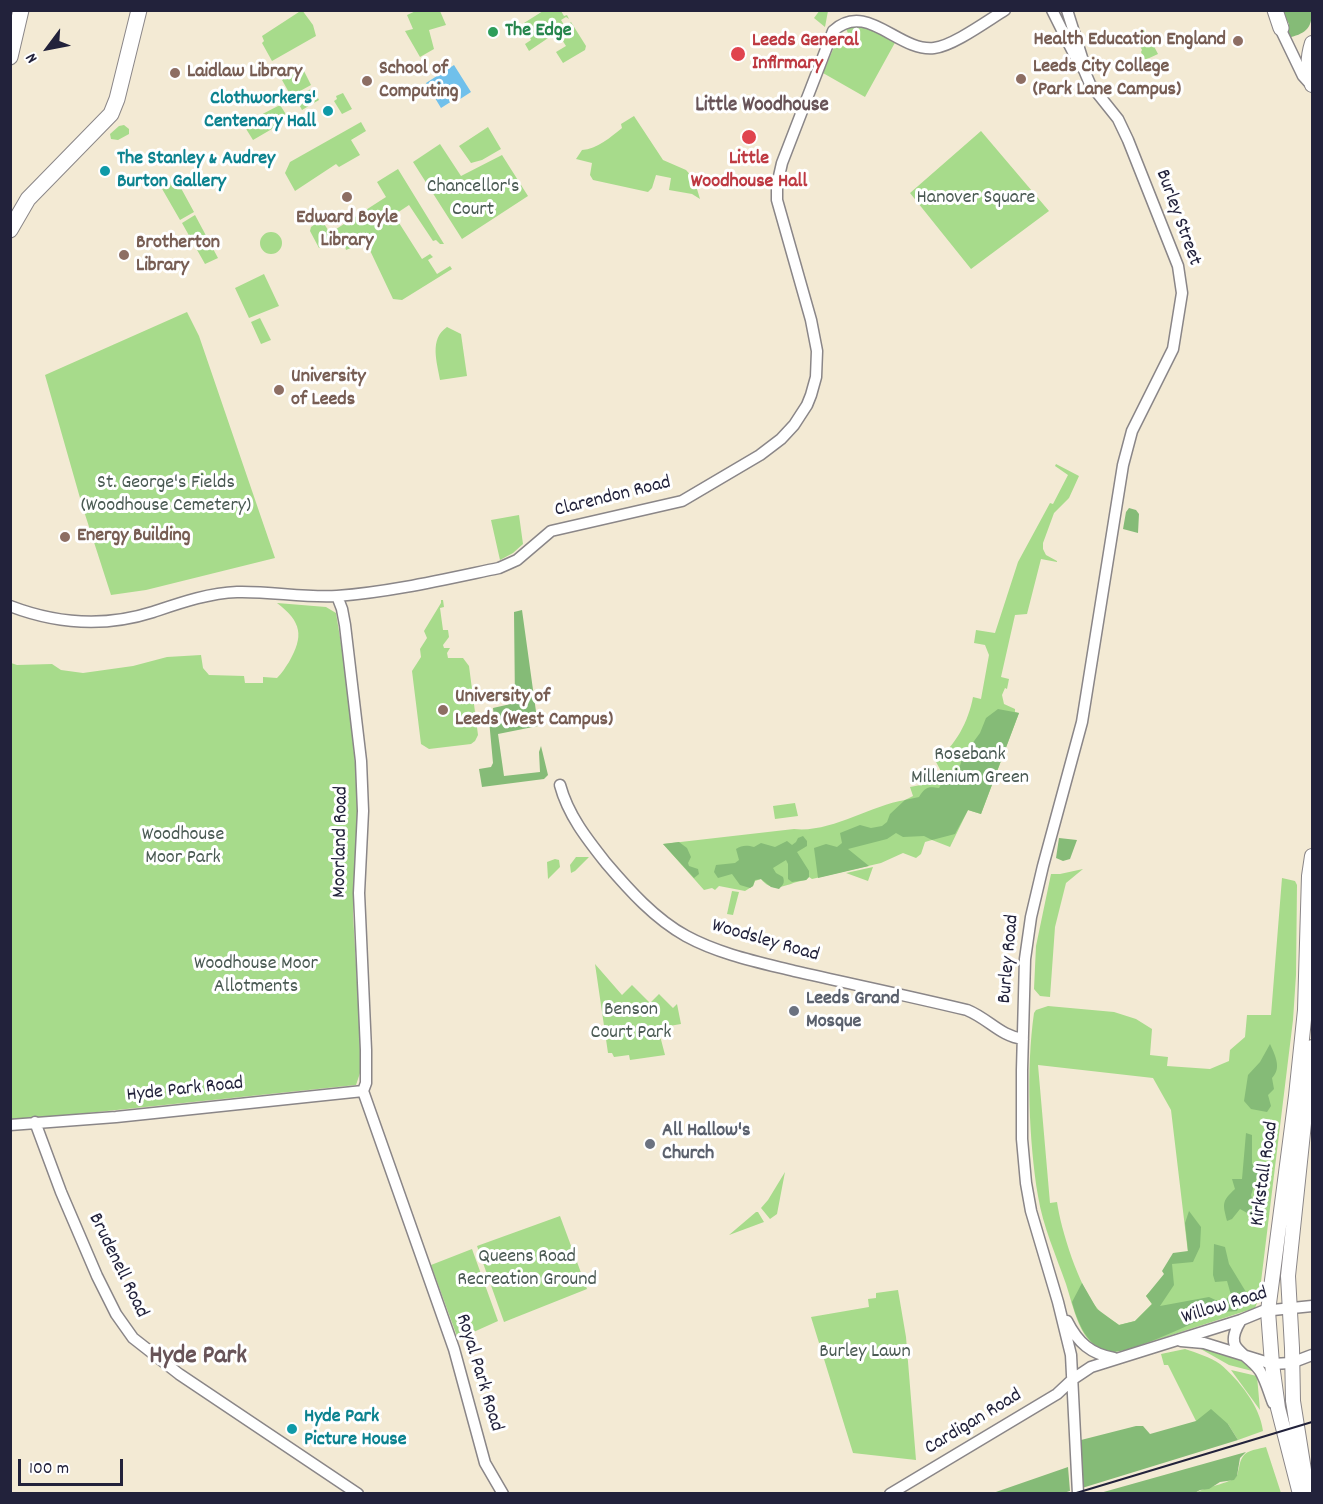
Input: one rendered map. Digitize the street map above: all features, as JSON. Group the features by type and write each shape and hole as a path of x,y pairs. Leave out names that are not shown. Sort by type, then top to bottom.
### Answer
{"highway":[{"path":"10,57 21,10"},
{"path":"10,213 24,204 111,114 117,99 139,10"},
{"path":"1275,10 1281,28"},
{"path":"10,230 24,204"}],"main road":[{"path":"1312,43 1308,63 1312,86"},
{"name":"Kirkstall Road","path":"1300,1494 1285,1442 1272,1364 1268,1311 1305,1010 1310,912 1309,876 1312,856"},
{"name":"Kirkstall Road","path":"1307,1494 1294,1415 1288,1257 1301,1164 1312,1047"},
{"path":"1269,1331 1278,1317 1289,1308"},
{"path":"1272,1364 1292,1355"}],"street":[{"name":"Clarendon Road","path":"10,606 56,620 99,622 128,619 180,603 236,592 336,596 412,585 499,568 517,560 551,531 681,501 760,455 788,433 807,405 816,377 817,351 811,320 778,206 777,185 782,163 833,31 842,22 852,18 865,19 921,47 942,46 1005,10"},
{"path":"1052,10 1084,70"},
{"path":"1067,10 1083,59 1084,70"},
{"path":"1270,10 1303,76 1312,86"},
{"name":"Burley Street","path":"1084,70 1090,84 1118,119 1128,140 1178,266 1182,283 1180,311 1173,349 1132,431"},
{"name":"Burley Road","path":"1078,1494 1073,1379 1066,1333 1031,1211 1026,1183 1022,1139 1025,959 1031,917 1082,722 1123,465 1132,431"},
{"name":"Moorland Road","path":"336,596 342,609 345,625 361,761 363,811 359,927 366,1050 366,1083 363,1090"},
{"name":"Woodsley Road","path":"560,785 574,818 586,838 625,885 660,918 686,936 722,951 772,965 967,1010 986,1019 1009,1037 1023,1039"},
{"name":"Hyde Park Road","path":"10,1125 363,1090"},
{"name":"Royal Park Road","path":"363,1090 454,1349 485,1463 503,1494"},
{"name":"Brudenell Road","path":"35,1122 61,1192 97,1276 116,1314 133,1338 179,1374 358,1494"},
{"path":"1058,1302 1071,1329 1087,1347 1098,1355 1116,1358"},
{"name":"Willow Road","path":"1073,1379 1091,1367 1116,1358 1268,1311 1312,1306"},
{"path":"1241,1320 1233,1337 1234,1345 1241,1354 1254,1363 1261,1373 1285,1442"},
{"name":"Willow Road","path":"1172,1342 1204,1343 1272,1364"},
{"path":"1292,1355 1312,1355"},
{"name":"Cardigan Road","path":"890,1494 1057,1394 1073,1379"}],"green space":[{"path":"302,10 313,25 316,36 272,61 262,43 264,41 262,36"},
{"path":"418,10 440,11 446,25 429,30 434,49 420,57 405,31 413,29 407,15"},
{"path":"820,10 828,11 825,27 814,18"},
{"path":"543,11 561,11 564,16 567,15 569,19 566,17 561,20 570,35 574,32 569,24 571,22 586,46 585,50 563,63 556,52 566,46 557,32 529,51 525,44 531,40 524,23"},
{"path":"1282,11 1312,11 1311,22 1303,32 1287,38 1289,24"},
{"path":"857,23 897,39 865,97 823,73 840,33 844,35 848,33 846,29"},
{"path":"1145,29 1158,54 1145,60 1134,35"},
{"path":"303,69 311,85 291,96 282,80"},
{"path":"313,88 319,100 302,110 295,97"},
{"path":"343,93 352,109 342,114 334,101 337,99 336,96"},
{"path":"280,105 289,119 253,140 243,124"},
{"path":"634,116 663,160 686,170 694,179 700,199 692,194 669,190 671,178 656,175 652,188 648,192 593,180 590,175 592,163 576,159 582,150 604,142 622,128 621,124"},
{"path":"361,122 366,131 351,140 360,155 339,167 336,164 295,191 285,173 290,162"},
{"path":"124,125 129,129 129,134 118,140 111,139 110,134 119,126"},
{"path":"488,127 501,149 482,160 471,163 459,146"},
{"name":"Hanover Square","path":"981,131 1049,211 971,269 910,193"},
{"name":"Chancellor's Court","path":"440,144 461,176 502,155 528,196 462,239 413,162"},
{"path":"398,169 444,244 433,241 409,205 394,215 422,259 430,254 433,257 428,260 437,274 450,266 452,269 402,300 393,299 366,242 346,250 345,246 337,248 323,245 319,248 310,231 311,227 321,219 330,233 386,197 377,182"},
{"path":"176,179 194,212 180,220 161,187"},
{"path":"195,215 218,258 205,264 182,223"},
{"path":"271,232 279,235 282,243 279,251 271,254 263,251 260,243 263,235"},
{"path":"264,274 279,306 249,318 235,288"},
{"name":"St. George's Fields (Woodhouse Cemetery)","path":"187,312 199,336 275,558 146,590 111,595 82,505 45,375"},
{"path":"260,318 271,340 261,344 251,322"},
{"path":"447,327 461,334 467,376 440,380 436,344 441,332"},
{"name":"Rosebank Millenium Green","path":"1056,464 1079,476 1069,498 1054,513 1043,543 1046,555 1057,562 1041,559 1027,614 1015,615 1001,677 1009,679 1007,689 1005,688 1002,695 1004,704 1019,713 981,814 968,810 950,847 932,840 925,842 921,854 916,858 903,853 881,863 812,879 809,877 782,887 771,887 761,879 755,881 753,886 745,891 719,886 715,890 712,888 704,890 663,844 822,827 905,800 913,796 910,787 926,784 942,777 935,760 949,748 960,733 973,697 981,699 989,655 985,645 974,643 976,630 995,633 1018,562 1068,475 1055,466"},
{"path":"1129,508 1136,510 1139,514 1138,533 1123,529"},
{"path":"519,515 523,544 500,560 491,520"},
{"path":"443,600 444,607 440,608 443,630 448,630 449,637 443,645 444,648 450,648 447,653 448,658 463,658 469,666 478,735 471,744 429,749 421,744 412,671 421,657 420,649 427,638 424,631"},
{"name":"Woodhouse Moor Park","path":"277,603 326,607 336,613 346,674 357,783 358,825 353,914 362,1067 356,1085 11,1121 11,663 17,665 52,664 61,670 83,673 133,666 167,657 201,655 203,668 209,675 244,676 245,683 263,683 263,677 277,678 289,662 297,644 296,623"},
{"path":"522,610 538,726 498,734 504,776 540,772 541,746 548,775 544,779 482,787 479,769 491,767 493,763 489,720 494,718 493,708 515,703 514,612"},
{"path":"998,709 1019,713 981,814 968,810 955,834 932,840 924,836 903,837 896,833 887,839 848,849 869,866 818,878 814,848 826,844 837,847 842,843 840,833 860,825 871,828 882,826 887,822 890,814 905,800 919,797 927,788 939,788 942,783 952,780 957,775 963,756 980,733 986,718"},
{"path":"795,803 798,816 775,819 773,806"},
{"path":"803,836 807,841 807,846 797,852 809,871 809,877 806,880 792,882 788,879 786,860 773,868 783,877 783,884 779,889 771,887 761,879 755,880 750,888 740,885 732,874 718,878 714,872 716,865 735,863 739,860 736,849 740,847 754,847 761,843 775,847 787,841 792,845"},
{"path":"1059,838 1077,840 1070,859 1063,861 1056,858"},
{"path":"679,842 687,848 691,857 689,866 698,869 699,874 694,878 663,844"},
{"path":"576,857 589,857 571,873 570,865"},
{"path":"559,860 560,867 548,879 547,862"},
{"path":"873,867 868,881 846,873"},
{"path":"1083,869 1066,883 1055,927 1050,997 1040,996 1034,989 1036,946 1051,874"},
{"path":"1282,878 1295,881 1297,885 1296,975 1293,1020 1259,1298 1255,1308 1125,1350 1109,1352 1098,1348 1090,1342 1079,1324 1040,1207 1032,1152 1030,1105 1030,1057 1034,1013 1048,1006 1114,1012 1136,1019 1152,1029 1150,1055 1168,1057 1167,1066 1210,1069 1229,1061 1230,1050 1245,1037 1247,1015 1271,1015","holes":["1038,1065 1153,1078 1171,1110 1188,1253 1173,1261 1170,1270 1146,1296 1152,1304 1135,1321 1119,1325 1102,1313 1090,1299 1072,1258 1057,1202 1050,1203"]},
{"path":"732,891 739,892 733,915 727,914"},
{"name":"Benson Court Park","path":"595,964 622,995 632,985 650,1003 659,994 673,1008 677,1004 681,1024 658,1028 665,1055 630,1060 629,1055 614,1057 612,1053 608,1053"},
{"path":"1270,1044 1277,1070 1272,1078 1274,1089 1268,1095 1271,1106 1267,1112 1251,1109 1244,1101 1248,1075 1260,1062"},
{"path":"1246,1133 1252,1135 1252,1164 1259,1171 1251,1195 1255,1208 1249,1214 1240,1209 1232,1219 1227,1221 1224,1204 1235,1189 1232,1179 1242,1179"},
{"path":"785,1172 777,1214 770,1219 761,1208"},
{"path":"1189,1211 1201,1227 1200,1247 1193,1262 1172,1264 1174,1285 1160,1306 1209,1297 1222,1303 1231,1295 1227,1281 1215,1282 1213,1275 1214,1244 1225,1247 1229,1264 1246,1292 1237,1311 1217,1313 1126,1350 1113,1352 1097,1347 1083,1330 1072,1302 1082,1283 1097,1309 1119,1325 1135,1321 1152,1304 1146,1296 1164,1274 1162,1271 1173,1253 1188,1251 1185,1223"},
{"path":"756,1212 764,1222 729,1235"},
{"name":"Queens Road Recreation Ground","path":"560,1216 587,1289 504,1322 477,1246"},
{"path":"472,1249 498,1321 458,1339 431,1265"},
{"name":"Burley Lawn","path":"898,1290 906,1337 916,1460 853,1453 811,1317 869,1307 868,1299 876,1298 876,1293"},
{"path":"1199,1348 1242,1359 1256,1372 1229,1365"},
{"path":"1185,1349 1220,1364 1234,1378 1248,1394 1258,1412 1263,1431 1238,1440 1228,1424 1196,1421 1168,1365 1164,1365 1161,1354"},
{"path":"1231,1370 1257,1376 1260,1410"},
{"path":"1211,1409 1228,1424 1238,1440 1082,1488 1081,1440 1136,1426 1143,1426 1150,1434 1196,1421"},
{"path":"1266,1447 1281,1493 1193,1494 1234,1479 1245,1454"},
{"path":"1246,1452 1240,1458 1237,1476 1234,1480 1220,1482 1209,1489 1193,1494 1100,1493"},
{"path":"1068,1467 1070,1491 1060,1494 993,1493"}],"water":[{"path":"454,65 471,92 441,108 426,83"}],"railway":[{"path":"1073,1494 1312,1422"}],"place":[{"name":"The Edge","path":"493,32"},
{"name":"Health Education England","path":"1238,41"},
{"name":"Leeds General Infirmary","path":"738,54"},
{"name":"Laidlaw Library","path":"175,73"},
{"name":"Leeds City College (Park Lane Campus)","path":"1021,79"},
{"name":"School of Computing","path":"367,81"},
{"name":"Clothworkers' Centenary Hall","path":"328,111"},
{"name":"Little Woodhouse Hall","path":"749,137"},
{"name":"The Stanley & Audrey Burton Gallery","path":"105,171"},
{"name":"Edward Boyle Library","path":"347,197"},
{"name":"Brotherton Library","path":"124,255"},
{"name":"University of Leeds","path":"279,390"},
{"name":"Energy Building","path":"65,537"},
{"name":"University of Leeds (West Campus)","path":"443,710"},
{"name":"Leeds Grand Mosque","path":"794,1011"},
{"name":"All Hallow's Church","path":"650,1144"},
{"name":"Hyde Park Picture House","path":"292,1429"}],"district":[{"name":"Little Woodhouse","path":"762,107"},
{"name":"Hyde Park","path":"198,1358"}],"park label":[{"name":"Woodhouse Moor Allotments","path":"256,976"}]}
